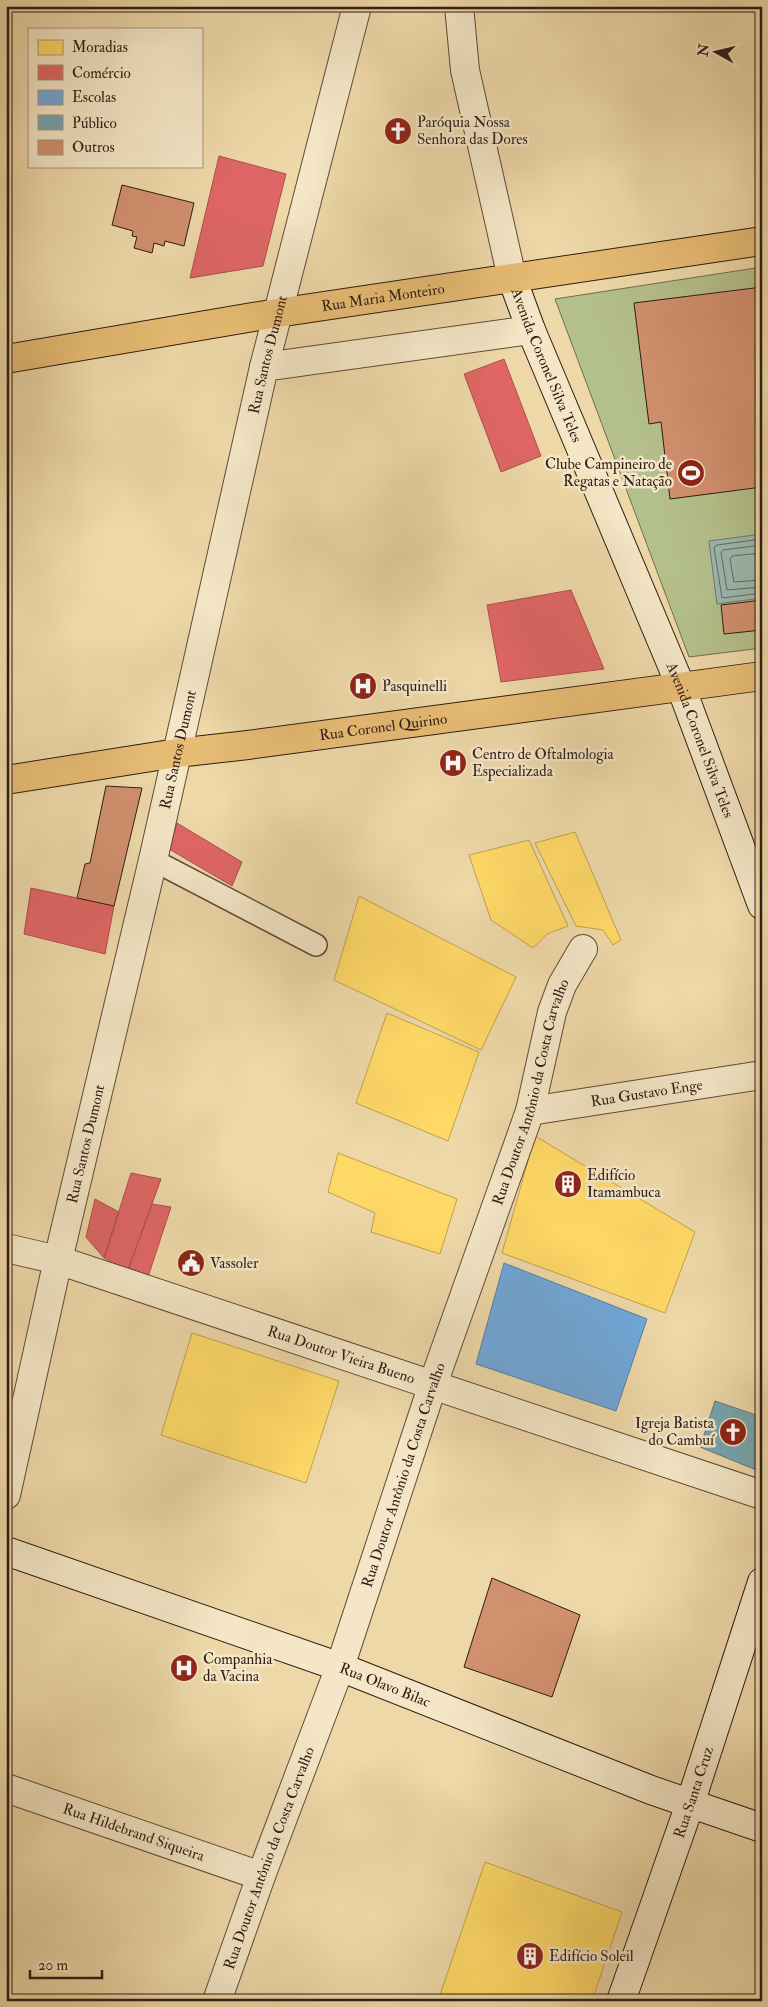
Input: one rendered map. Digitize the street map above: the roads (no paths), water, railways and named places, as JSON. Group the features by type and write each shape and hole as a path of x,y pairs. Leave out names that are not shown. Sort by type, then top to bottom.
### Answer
{"main road":[{"name":"Rua Maria Monteiro","path":"6,359 277,313 762,241"},
{"name":"Rua Coronel Quirino","path":"6,780 177,753 762,676"}],"street":[{"name":"Rua Santos Dumont","path":"6,1495 58,1260 153,860 264,367 357,6"},
{"name":"Avenida Coronel Silva Teles","path":"459,6 465,70 512,278 531,330 681,687 762,905"},
{"path":"264,367 531,330"},
{"path":"153,860 316,945"},
{"name":"Rua Doutor Antônio da Costa Carvalho","path":"217,2001 261,1876 340,1667 433,1384 530,1111 552,1012 562,985 583,949"},
{"name":"Rua Gustavo Enge","path":"530,1111 762,1076"},
{"name":"Rua Doutor Vieira Bueno","path":"6,1248 58,1260 762,1494"},
{"name":"Rua Olavo Bilac","path":"6,1551 340,1667 690,1804 762,1828"},
{"name":"Rua Santa Cruz","path":"621,2001 690,1804 762,1582"},
{"name":"Rua Hildebrand Siqueira","path":"6,1788 261,1876"}],"water":[{"path":"762,534 762,598 717,604 709,541"}],"place":[{"name":"Paróquia Nossa Senhora das Dores","path":"398,131"},
{"name":"Clube Campineiro de Regatas e Natação","path":"691,473"},
{"name":"Pasquinelli","path":"363,686"},
{"name":"Centro de Oftalmologia Especializada","path":"453,763"},
{"name":"Edifício Itamambuca","path":"568,1184"},
{"name":"Vassoler","path":"191,1263"},
{"name":"Igreja Batista do Cambuí","path":"733,1432"},
{"name":"Companhia da Vacina","path":"184,1668"},
{"name":"Edifício Soleil","path":"530,1956"}]}
